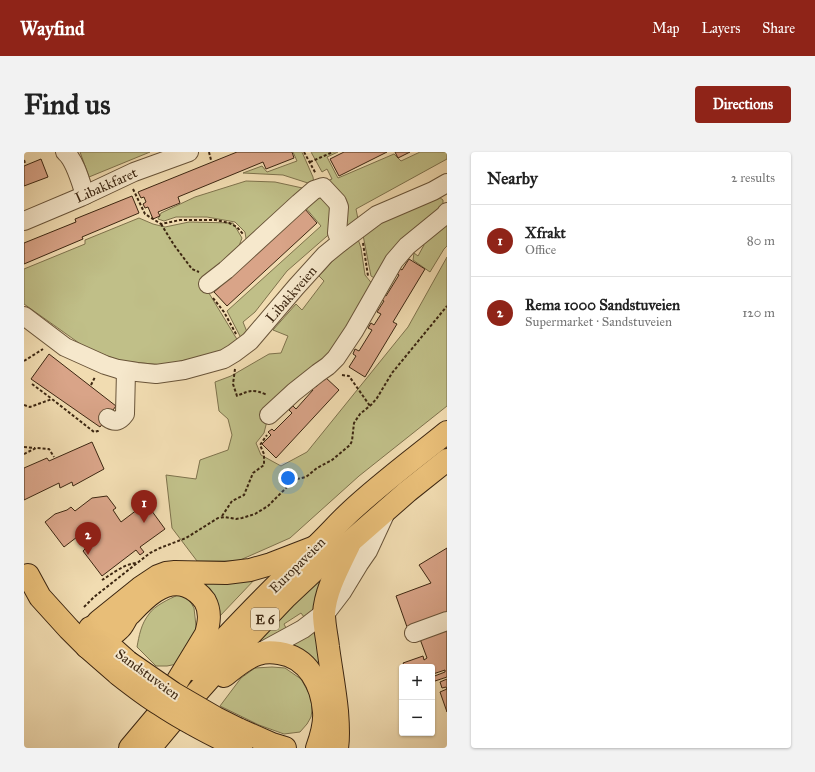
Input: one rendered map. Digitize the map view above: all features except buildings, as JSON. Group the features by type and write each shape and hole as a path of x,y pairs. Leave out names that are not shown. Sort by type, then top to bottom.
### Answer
{"main road":[{"name":"Europaveien","path":"130,748 157,714 214,649 280,580 350,512 447,432"},
{"name":"Europaveien","path":"150,748 225,661 286,597 319,566 447,460"},
{"name":"E 6","path":"337,748 339,734 338,722 324,614 327,596 351,541"},
{"name":"E 6","path":"94,639 99,621 140,588 166,573 184,571 226,573 240,572 262,567 315,547"},
{"name":"E 6","path":"202,640 279,561"},
{"name":"Sandstuveien","path":"26,573 40,597 69,629 94,639 123,668 173,693 216,718 236,740 272,744 284,748"},
{"name":"E 6","path":"94,639 120,629 128,615 162,587 175,584 182,585 190,587 202,597 206,603 208,611 208,625 202,640 157,714"},
{"name":"E 6","path":"185,706 240,663 258,654 273,652 284,654 301,663 314,677 319,688 324,712 317,748"}],"street":[{"path":"65,152 69,155 73,163 85,195"},
{"name":"Libakkfaret","path":"24,221 126,176 189,152"},
{"name":"Libakkveien","path":"24,316 65,347 105,365 126,371 156,374 184,370 224,359 250,341 325,255 356,230 377,215 433,191 447,183"},
{"path":"211,282 226,270 299,202 314,190 323,187 337,202 339,207 337,234 341,242"},
{"path":"269,414 336,358 354,331 387,272 400,253 447,212"},
{"path":"105,422 116,421 122,418 125,414 126,371"},
{"name":"E 6","path":"258,654 303,629 329,610 368,551 389,508"},
{"path":"414,632 447,621"}],"path":[{"path":"209,152 211,160"},
{"path":"304,152 323,187"},
{"path":"310,162 333,152"},
{"path":"126,176 144,214 161,224 174,245 192,269 211,282 209,294 224,312 237,336"},
{"path":"161,224 180,220 216,220 229,223 237,227 244,235 245,242 242,255"},
{"path":"356,230 363,244 368,275 372,281 380,285"},
{"path":"84,607 94,597 150,553 194,534 213,520 222,517 236,519 255,514 268,506 292,482 306,477 317,468 339,455 350,445 352,441 354,423 357,417 370,406 381,392 392,373 447,306"},
{"path":"24,361 56,340"},
{"path":"235,369 233,384 237,396 249,390 268,396"},
{"path":"342,374 349,376 370,406"},
{"path":"91,385 97,375"},
{"path":"32,384 94,432 98,431 105,422"},
{"path":"24,405 30,407 52,399"},
{"path":"222,517 232,501 244,495 253,473 264,465 264,454 260,445 267,435"},
{"path":"24,447 49,449 54,457"},
{"path":"24,454 36,448"},
{"path":"102,580 126,566 137,563"}],"shaded area":[{"path":"80,152 150,152 89,177"},
{"path":"293,152 302,152 313,177 314,185 283,175 243,173 262,166 267,172 297,161"},
{"path":"311,152 338,152 327,157 338,178 394,154 401,161 420,152 447,152 447,159 356,209 358,219 345,229 327,181 332,179 327,169 322,172"},
{"path":"246,181 275,182 307,189 247,245 245,232 235,222 207,217 176,217 164,221 158,219 161,213 195,197"},
{"path":"324,193 335,210 334,230 287,271 255,312 243,322 247,332 241,338 227,311 321,226 305,207"},
{"path":"439,197 443,200 443,209 378,280 371,276 363,235 388,219"},
{"path":"139,218 165,227 189,222 233,223 242,238 236,254 204,285 238,341 217,353 163,365 121,361 86,348 24,304 24,269 85,244 85,240"},
{"path":"447,220 447,246 430,272 413,260 414,253 418,256 424,245 421,242"},
{"path":"358,239 361,248 365,275 374,286 346,335 267,421 264,433 256,443 261,455 281,466 307,452 408,327 447,257 447,406 359,476 290,538 238,561 197,561 172,528 166,475 196,479 200,460 228,450 232,435 228,419 219,411 215,382 231,376 269,354 281,353 288,336 273,330 296,304 302,310 324,281 319,276 339,254"},
{"path":"328,569 320,608 307,621 301,613 284,624 288,632 257,645 269,628"},
{"path":"185,576 257,577 219,617"},
{"path":"178,595 187,596 194,608 196,626 194,640 177,664 156,666 137,647 141,630 146,618 154,608"},
{"path":"319,624 328,678 282,646"},
{"path":"255,668 285,668 301,679 311,697 311,717 300,732 284,734 259,725 220,706 241,678"}],"place":[{"name":"Xfrakt","path":"144,523"},
{"name":"Rema 1000 Sandstuveien","path":"88,555"}]}
